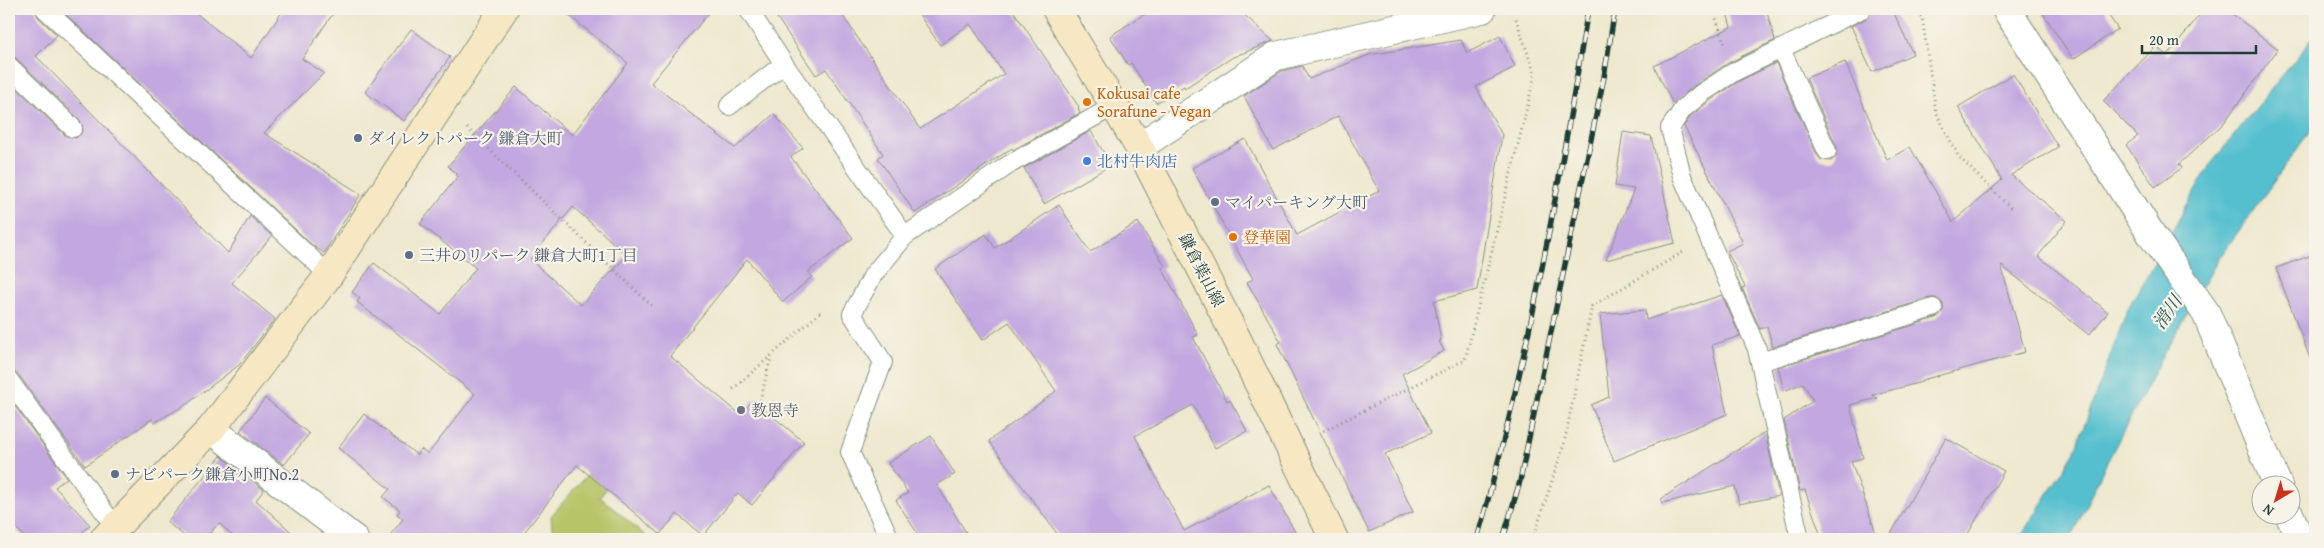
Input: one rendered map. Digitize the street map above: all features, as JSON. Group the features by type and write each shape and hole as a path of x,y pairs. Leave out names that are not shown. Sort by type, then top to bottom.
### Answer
{"street":[{"path":"110,534 211,429 329,275 504,9"},
{"name":"鎌倉葉山線","path":"1056,9 1139,147 1334,539"},
{"path":"1139,147 1276,56 1482,9"},
{"path":"2006,9 2153,237 2206,313 2274,476"},
{"path":"211,429 354,539"},
{"path":"2294,526 2300,539"}],"lane":[{"path":"45,9 329,275"},
{"path":"748,9 784,64 905,236"},
{"path":"1800,539 1757,349 1682,176 1670,128 1683,109 1702,93 1734,72 1862,9"},
{"path":"1781,49 1827,151"},
{"path":"729,106 784,64"},
{"path":"9,66 73,128"},
{"path":"888,535 850,452 883,362 852,314 873,275 905,236 1010,164 1114,106"},
{"path":"1760,362 1933,308"},
{"path":"9,380 110,534"}],"path":[{"path":"1289,448 1465,360 1535,75 1512,9"},
{"path":"1713,9 1734,72"},
{"path":"1907,9 1922,17 1936,112 1958,156 2010,208"},
{"path":"441,103 654,308"},
{"path":"1533,539 1564,444 1592,306 1709,236"},
{"path":"733,389 835,298 864,293"},
{"path":"759,405 771,357"}],"green space":[{"path":"674,375 686,388 600,497 649,539 553,539 551,516"}],"water":[{"name":"滑川","path":"2315,35 2315,124 2218,260 2163,355 2103,470 2070,539 2019,539 2074,453 2128,308 2210,165"}],"building":[{"path":"17,9 35,9 38,17 57,35 36,56 228,253 250,216 272,236 232,283 275,319 239,365 187,404 154,423 152,419 85,466 18,374 9,370 9,81 66,136 76,138 83,130 80,120 16,58 9,56 9,17"},
{"path":"60,9 191,9 251,58 284,9 336,9 302,59 324,73 264,133 361,194 324,253 313,246"},
{"path":"561,9 712,9 651,83 735,148 774,114 803,148 791,157 853,238 808,272 812,277 783,302 747,259 670,356 741,415 753,400 804,442 752,505 738,493 703,536 677,514 660,534 577,465 519,539 387,539 403,519 397,514 400,510 383,497 390,489 338,448 364,414 417,455 421,449 428,454 475,394 357,302 360,298 352,292 374,263 440,314 476,268 420,224 458,176 448,166 516,87 572,135 628,63","holes":["573,207 627,255 581,305 530,259"]},
{"path":"771,9 838,9 920,129 1004,74 970,24 940,45 915,9 1012,9 1079,107 1080,113 1013,150 1012,148 915,213 878,158 883,154 826,69 816,75"},
{"path":"1153,9 1238,9 1273,41 1233,57 1185,88 1184,86 1156,103 1131,63 1128,65 1110,36"},
{"path":"1726,9 1766,9 1775,40 1728,63 1695,85 1673,104 1654,66 1731,27"},
{"path":"1872,9 1892,9 1913,54 1872,72 1851,26 1867,18"},
{"path":"2040,9 2104,9 2118,29 2073,59"},
{"path":"2204,9 2226,9 2278,49 2223,124 2179,164 2182,168 2155,187 2126,145 2138,136 2103,101 2156,46 2167,56"},
{"path":"411,29 450,57 404,121 365,92"},
{"path":"1500,36 1515,67 1476,87 1502,135 1477,290 1434,301 1441,341 1439,341 1444,351 1402,374 1431,433 1385,454 1413,512 1369,532 1277,344 1281,342 1247,282 1253,279 1192,168 1245,139 1297,235 1379,191 1338,116 1273,150 1244,96 1282,71 1302,66 1309,79 1369,55 1461,40 1467,53"},
{"path":"1845,62 1887,160 1910,147 1953,222 2002,180 1958,107 2013,74 2058,147 2011,175 2067,221 2038,256 2108,312 2089,335 2001,265 2025,352 1872,395 1878,398 1850,405 1863,458 1851,461 1878,539 1822,539 1805,490 1800,491 1784,420 1813,401 1803,383 1784,391 1778,367 1936,318 1943,311 1943,304 1936,298 1930,298 1773,347 1767,327 1760,329 1742,288 1745,287 1727,251 1743,243 1684,126 1691,116 1708,102 1739,81 1776,63 1817,155 1821,160 1831,161 1836,157 1837,147 1806,78"},
{"path":"1091,131 1111,165 1044,204 1024,168"},
{"path":"1623,132 1651,136 1675,243 1606,260 1634,189 1615,186"},
{"path":"1059,205 1090,252 1138,222 1165,266 1162,268 1198,335 1193,337 1227,401 1230,400 1247,431 1215,448 1193,405 1135,436 1184,531 1269,485 1299,539 1061,539 989,441 1056,391 1009,322 983,340 935,269 986,234 995,248"},
{"path":"2315,254 2315,363 2312,364 2276,268"},
{"path":"1722,295 1740,336 1712,345 1727,414 1614,461 1591,405 1609,397 1600,314 1645,310 1646,320"},
{"path":"9,398 67,478 55,487 90,525 75,539 26,539 9,520"},
{"path":"265,398 309,434 284,465 240,431"},
{"path":"1765,432 1779,496 1739,504 1735,486 1662,503 1661,499"},
{"path":"931,436 955,474 937,485 970,539 921,539 896,500 908,493 888,463"},
{"path":"1946,438 2004,471 1965,539 1888,539"},
{"path":"221,456 264,490 256,500 299,539 236,539 219,523 205,539 188,539 167,522"}],"railway":[{"path":"1477,539 1511,408 1540,276 1588,9"},
{"path":"1503,539 1520,481 1604,77 1615,9"}],"place":[{"name":"Kokusai cafe Sorafune - Vegan","path":"1087,102"},
{"name":"ダイレクトパーク 鎌倉大町","path":"358,138"},
{"name":"北村牛肉店","path":"1087,161"},
{"name":"マイパーキング大町","path":"1215,202"},
{"name":"登華園","path":"1233,237"},
{"name":"三井のリパーク 鎌倉大町1丁目","path":"409,255"},
{"name":"教恩寺","path":"741,410"},
{"name":"ナビパーク鎌倉小町No.2","path":"115,474"}]}
